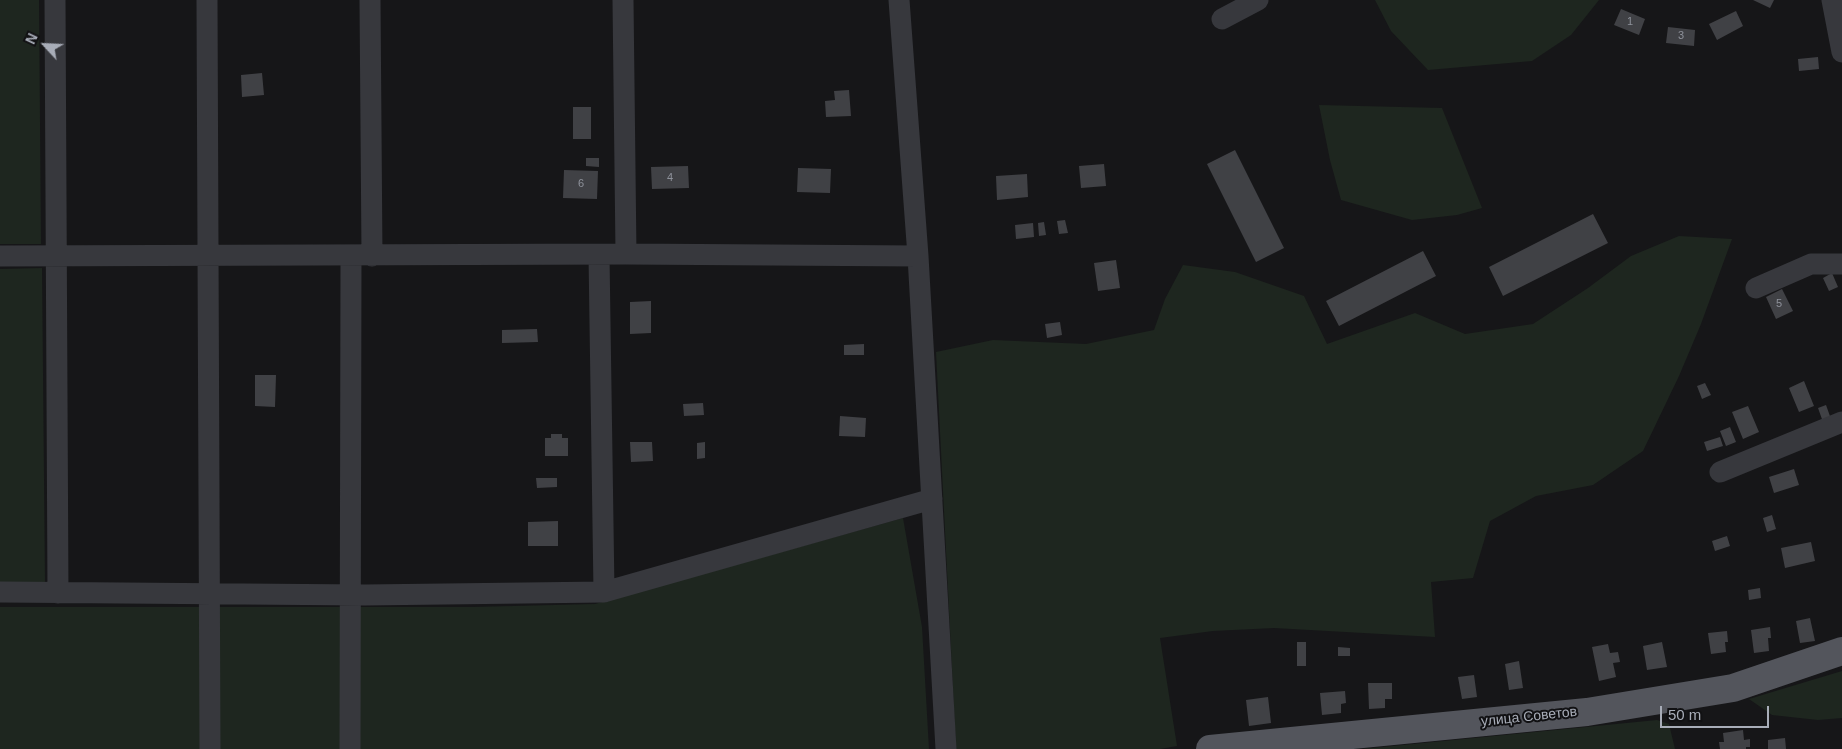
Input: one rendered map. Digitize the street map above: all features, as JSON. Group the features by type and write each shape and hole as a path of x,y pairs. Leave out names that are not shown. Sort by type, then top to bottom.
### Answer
{"main road":[{"name":"улица Советов","path":"1210,749 1587,712 1734,688 1842,652"}],"street":[{"path":"55,0 58,593"},
{"path":"207,0 210,749"},
{"path":"370,0 372,256"},
{"path":"623,0 626,254"},
{"path":"900,0 918,256 946,749"},
{"path":"1222,19 1258,0"},
{"path":"1832,0 1842,52"},
{"path":"0,256 626,254 918,256"},
{"path":"599,255 604,592"},
{"path":"350,749 351,256"},
{"path":"1756,288 1811,264 1842,264"},
{"path":"1720,472 1842,422"},
{"path":"0,592 350,595 604,592 932,499"}],"shaded area":[{"path":"0,0 39,0 41,244 0,244"},
{"path":"1375,0 1599,0 1571,35 1532,61 1428,70 1391,31"},
{"path":"1319,105 1442,108 1482,208 1457,215 1412,220 1341,200 1330,160"},
{"path":"1679,236 1732,239 1701,324 1679,376 1643,451 1593,485 1536,496 1490,521 1473,578 1431,582 1435,637 1274,628 1213,631 1160,638 1177,746 1160,749 956,749 936,352 993,340 1086,344 1154,330 1165,299 1183,265 1235,272 1304,296 1327,344 1415,313 1465,334 1533,324 1588,288 1631,256"},
{"path":"42,268 45,583 0,583 0,269"},
{"path":"903,518 922,627 929,749 0,749 0,607 472,607 595,604"},
{"path":"1842,671 1842,718 1818,720 1772,715 1749,699"},
{"path":"1657,720 1669,724 1675,749 1362,749"}],"building":[{"path":"1753,0 1774,0 1770,8"},
{"path":"1621,9 1645,19 1639,35 1614,25"},
{"path":"1736,11 1743,26 1717,40 1709,24"},
{"path":"1668,27 1695,30 1694,46 1666,43"},
{"path":"1818,57 1819,69 1799,71 1798,59"},
{"path":"262,73 264,95 242,97 241,75"},
{"path":"849,90 851,116 826,117 825,101 835,100 834,91"},
{"path":"573,107 591,107 591,139 573,139"},
{"path":"1235,150 1284,248 1256,262 1207,164"},
{"path":"586,158 599,158 599,167 586,166"},
{"path":"1104,164 1106,186 1081,188 1079,166"},
{"path":"688,166 689,188 652,189 651,167"},
{"path":"798,168 831,169 830,193 797,192"},
{"path":"564,170 598,171 597,199 563,198"},
{"path":"1027,174 1028,197 997,200 996,176"},
{"path":"1593,214 1608,243 1503,296 1489,267"},
{"path":"1065,220 1068,233 1059,234 1057,221"},
{"path":"1044,222 1046,235 1039,236 1038,223"},
{"path":"1033,223 1034,237 1016,239 1015,225"},
{"path":"1423,251 1436,276 1339,326 1326,301"},
{"path":"1116,260 1120,288 1098,291 1094,263"},
{"path":"1832,273 1838,287 1829,291 1823,278"},
{"path":"1782,289 1793,311 1776,319 1766,297"},
{"path":"651,301 651,333 630,334 630,302"},
{"path":"1060,322 1062,335 1047,338 1045,324"},
{"path":"537,329 538,342 502,343 502,330"},
{"path":"864,344 864,355 844,355 844,345"},
{"path":"255,375 276,375 275,407 255,406"},
{"path":"1804,381 1814,406 1799,412 1789,388"},
{"path":"1705,383 1711,395 1702,399 1697,386"},
{"path":"703,403 704,415 684,416 683,404"},
{"path":"1826,405 1831,419 1823,422 1818,408"},
{"path":"1748,406 1759,432 1743,439 1732,412"},
{"path":"840,416 866,418 865,437 839,436"},
{"path":"1730,427 1736,442 1726,446 1720,431"},
{"path":"551,434 562,434 562,438 568,438 568,456 545,456 545,438 551,438"},
{"path":"1720,437 1723,446 1707,451 1704,442"},
{"path":"630,442 652,442 653,461 631,462"},
{"path":"705,442 705,458 697,459 697,443"},
{"path":"1794,469 1799,485 1774,493 1769,477"},
{"path":"536,478 557,478 557,487 537,488"},
{"path":"1772,515 1776,529 1767,532 1763,518"},
{"path":"558,521 558,546 528,546 528,522"},
{"path":"1727,536 1730,546 1715,551 1712,541"},
{"path":"1811,542 1815,561 1785,568 1781,548"},
{"path":"1760,588 1761,598 1749,600 1748,590"},
{"path":"1810,618 1815,641 1800,643 1796,621"},
{"path":"1770,627 1771,638 1768,638 1769,651 1754,653 1751,630"},
{"path":"1727,631 1728,642 1725,642 1726,652 1711,654 1708,633"},
{"path":"1297,642 1306,642 1306,666 1297,666"},
{"path":"1662,642 1667,667 1647,670 1643,646"},
{"path":"1608,644 1610,653 1618,652 1620,662 1613,663 1616,677 1599,681 1592,647"},
{"path":"1338,647 1350,648 1350,656 1338,656"},
{"path":"1519,661 1523,688 1509,690 1505,664"},
{"path":"1474,675 1477,697 1462,699 1458,677"},
{"path":"1368,683 1392,683 1392,699 1385,699 1385,708 1369,709"},
{"path":"1345,691 1346,703 1341,704 1341,713 1322,715 1320,693"},
{"path":"1268,697 1271,723 1249,726 1246,700"},
{"path":"1743,730 1744,740 1750,739 1750,747 1746,747 1746,749 1720,749 1719,742 1724,742 1723,733"},
{"path":"1785,738 1786,749 1768,749 1768,740"}]}
